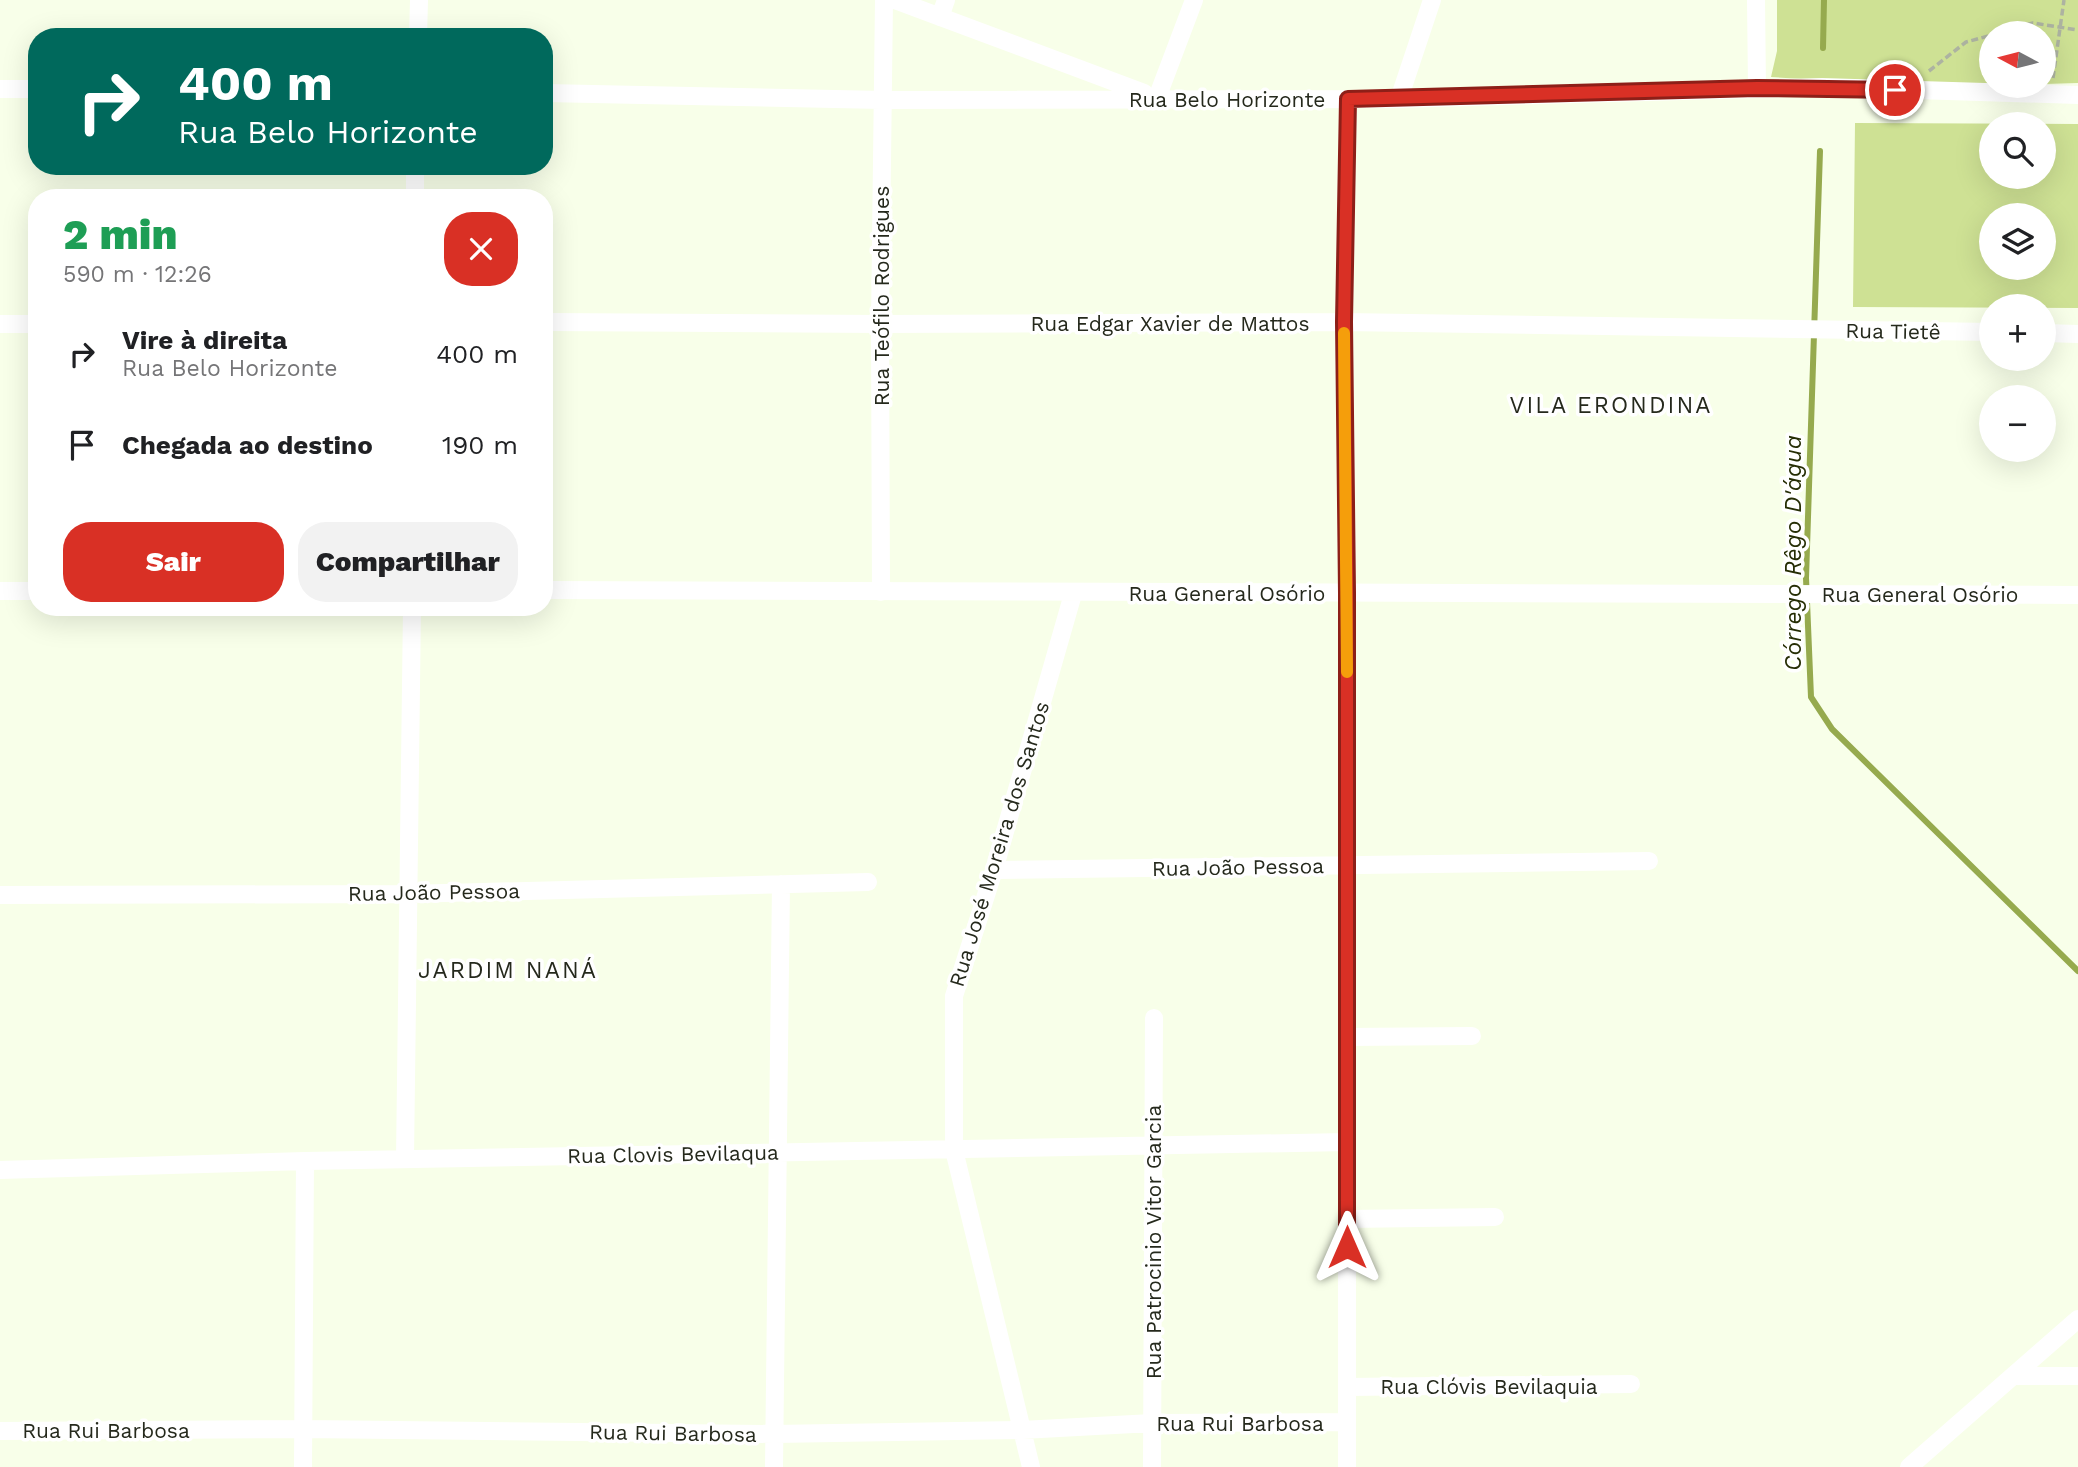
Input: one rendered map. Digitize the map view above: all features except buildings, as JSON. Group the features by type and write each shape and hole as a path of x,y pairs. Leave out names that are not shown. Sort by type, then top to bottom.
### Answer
{"street":[{"path":"418,28 419,0"},
{"name":"Rua Teófilo Rodrigues","path":"881,592 880,324 884,0"},
{"path":"894,0 943,8 1157,98 1194,0"},
{"path":"1399,99 1432,0"},
{"path":"1756,0 1757,88"},
{"name":"Rua Belo Horizonte","path":"553,93 883,100 1399,99 1822,87 1979,92"},
{"path":"0,89 28,89"},
{"name":"Rua Belo Horizonte","path":"2056,94 2078,95"},
{"path":"1347,1467 1347,593 1344,322 1348,99"},
{"name":"Rua Edgar Xavier de Mattos","path":"553,323 1344,322 1795,329"},
{"path":"0,324 28,324"},
{"name":"Rua Tietê","path":"1795,329 1979,332"},
{"path":"2056,333 2078,334"},
{"name":"Rua General Osório","path":"553,590 1073,594 2078,595"},
{"path":"0,591 28,591"},
{"name":"Rua José Moreira dos Santos","path":"1031,1467 954,1150 954,996 994,870 1073,594"},
{"path":"405,1159 412,616"},
{"name":"Rua João Pessoa","path":"994,870 1650,861"},
{"name":"Rua João Pessoa","path":"0,895 408,894 868,882"},
{"path":"774,1467 781,884"},
{"name":"Rua Patrocinio Vitor Garcia","path":"1152,1467 1154,1018"},
{"path":"1347,1037 1472,1036"},
{"name":"Rua Clovis Bevilaqua","path":"0,1170 305,1161 1347,1142"},
{"path":"303,1467 305,1161"},
{"path":"1347,1219 1495,1217"},
{"path":"1909,1467 2078,1319"},
{"path":"2015,1376 2078,1376"},
{"name":"Rua Clóvis Bevilaquia","path":"1347,1387 1631,1384"},
{"name":"Rua Rui Barbosa","path":"0,1431 303,1429 774,1434 1022,1430 1153,1423 1347,1422"}],"path":[{"path":"2056,57 2064,0"},
{"path":"2056,26 2078,30"},
{"path":"1928,72 1966,42 1979,38"}],"green space":[{"path":"1777,0 2078,0 2078,83 2056,84 2056,21 1979,21 1979,85 1926,87 1771,77 1777,51"},
{"path":"1855,123 1979,124 1979,189 2056,189 2056,124 2078,124 2078,308 2056,308 2056,294 1979,294 1979,308 1853,307"}],"waterway":[{"path":"1823,48 1824,0"},
{"name":"Córrego Rêgo D'água","path":"1820,151 1806,578 1811,697 1832,729 2078,971"}],"slow traffic":[{"path":"1344,333 1347,672"}],"district":[{"name":"VILA ERONDINA","path":"1611,405"},
{"name":"JARDIM NANÁ","path":"508,970"}],"route":[{"path":"1347,1247 1347,593 1344,322 1348,99 1757,88 1895,90"}]}
